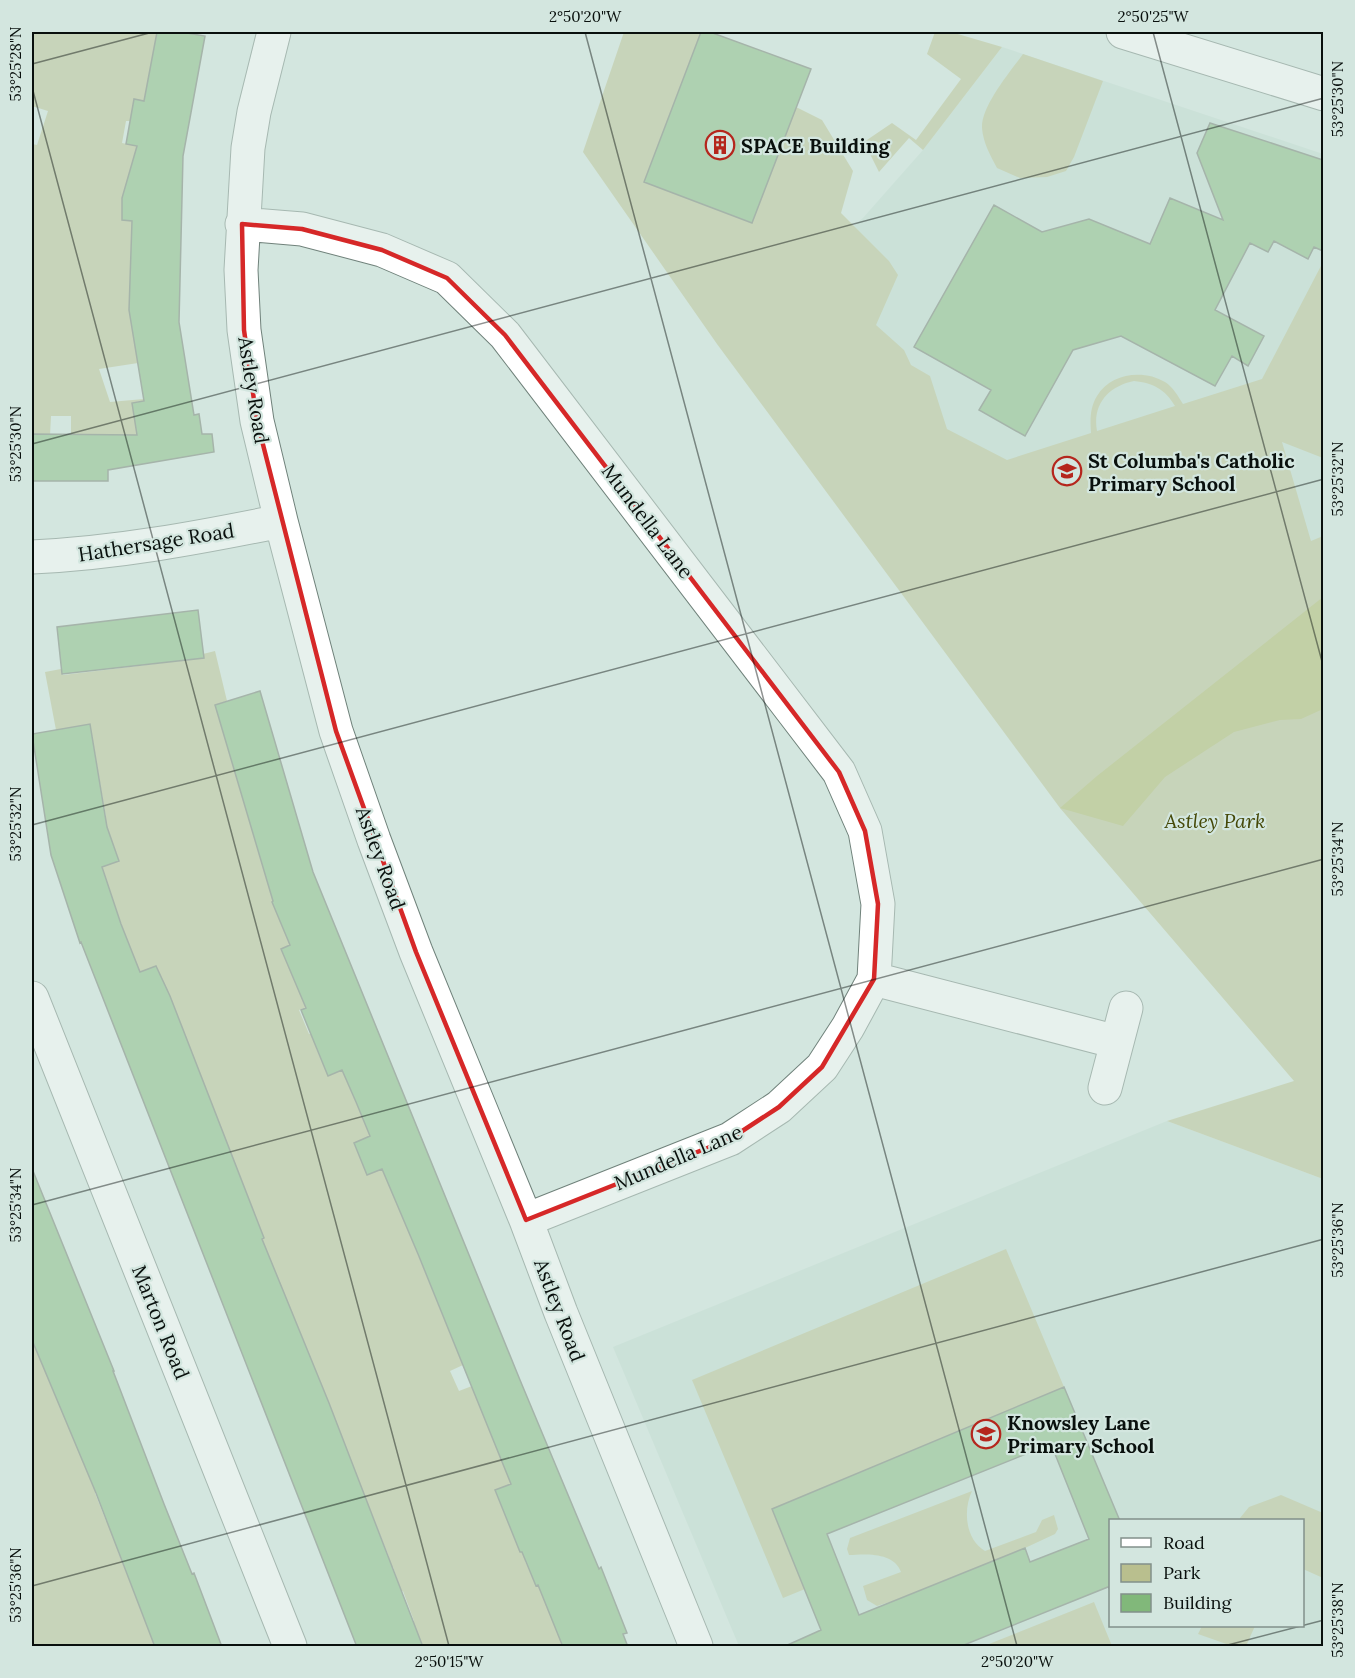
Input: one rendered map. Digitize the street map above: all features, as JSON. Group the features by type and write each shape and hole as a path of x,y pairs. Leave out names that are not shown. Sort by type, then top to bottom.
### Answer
{"street":[{"name":"Astley Road","path":"274,32 252,121 248,148 241,270 244,330 257,421 280,521 336,731 374,840 416,952 526,1220 561,1313 696,1647"},
{"path":"1123,32 1189,40 1323,94"},
{"name":"Mundella Lane","path":"242,224 302,229 382,250 447,278 506,334 839,772 865,831 878,904 874,980 822,1067 779,1107 730,1138 526,1220"},
{"name":"Hathersage Road","path":"32,557 87,554 145,547 280,521"},
{"path":"874,980 1117,1042"},
{"name":"Marton Road","path":"32,998 290,1647"},
{"path":"1105,1088 1126,1008"}],"highlighted area":[{"path":"242,224 302,229 382,250 447,278 505,335 839,772 865,831 878,904 874,979 822,1067 779,1107 730,1139 526,1220 416,952 336,731 257,421 244,330"}],"shaded area":[{"name":"St Columba's Catholic Primary School","path":"1002,47 1323,154 1323,597 717,344 863,218 923,150"},
{"name":"Knowsley Lane Primary School","path":"1167,1121 1323,1179 1323,1646 739,1646 613,1347"}],"green space":[{"path":"32,32 157,32 144,101 134,100 130,121 126,121 122,143 137,146 122,201 122,220 132,221 129,303 138,363 99,369 110,402 144,399 144,401 132,403 135,420 155,448 71,435 71,416 51,416 50,435 32,435 32,144 37,145 48,111 32,106 34,91 32,90"},
{"name":"Astley Park","path":"624,32 701,32 644,182 752,223 796,107 822,120 853,171 841,213 889,261 898,275 876,325 904,350 911,365 930,376 947,429 1007,460 1091,433 1091,414 1097,396 1110,382 1119,378 1147,375 1157,378 1170,386 1183,404 1262,379 1323,262 1323,458 1282,442 1311,541 1323,536 1323,1179 1167,1121 1294,1081 1060,808 717,344 583,152","holes":["1141,382 1163,391 1175,406 1097,431 1097,412 1104,398 1125,383"]},
{"path":"935,32 951,32 1002,47 923,150 909,138 879,172 864,142 892,123 916,140 961,79 927,54"},
{"path":"1023,54 1103,81 1074,157 1066,171 1047,177 1020,178 997,168 987,148 982,128 983,119 991,100"},
{"path":"1323,597 1323,709 1301,719 1280,720 1234,732 1165,777 1123,826 1060,808 1097,776"},
{"path":"215,651 227,701 215,705 267,880 313,885 272,902 290,945 281,949 288,965 315,1004 299,1010 309,1034 325,1028 316,1048 328,1076 342,1070 370,1136 354,1144 367,1175 422,1152 390,1186 444,1319 490,1316 449,1332 463,1365 450,1371 459,1391 472,1386 552,1467 495,1491 520,1552 536,1546 525,1561 536,1586 550,1580 563,1646 423,1646 418,1635 390,1646 360,1642 414,1621 403,1591 386,1597 385,1593 400,1587 393,1567 376,1573 373,1564 389,1557 368,1504 314,1526 322,1406 329,1403 294,1317 248,1244 264,1238 244,1186 188,1208 166,992 156,966 140,972 123,929 102,867 119,860 109,833 54,851 47,828 106,817 90,724 56,730 45,672 61,669 63,675 204,658 203,654"},
{"path":"1006,1249 1064,1387 772,1509 805,1589 783,1598 692,1380"},
{"path":"48,1328 67,1371 48,1379 53,1391 70,1385 100,1491 95,1493 106,1521 123,1515 118,1552 155,1646 32,1646 32,1334"},
{"path":"972,1491 967,1507 968,1524 973,1539 985,1551 1036,1532 1042,1520 1054,1515 1058,1529 1055,1534 1025,1548 893,1601 877,1606 867,1600 863,1586 901,1572 897,1565 886,1558 849,1555 847,1549 850,1538"},
{"path":"1281,1495 1323,1513 1323,1578 1304,1569 1304,1519 1240,1519 1249,1507"},
{"path":"1094,1602 1112,1646 984,1646"},
{"path":"1202,1627 1255,1627 1246,1646 1232,1646 1198,1634"}],"building":[{"path":"157,32 181,32 205,36 183,156 179,322 194,415 199,414 202,434 212,434 214,452 108,470 108,481 32,481 32,434 137,435 132,403 144,401 129,310 132,221 122,220 122,198 137,146 126,144 134,99 144,101"},
{"name":"SPACE Building","path":"701,32 710,32 811,69 752,223 644,182"},
{"path":"1210,123 1323,160 1323,251 1314,247 1308,259 1274,241 1268,252 1250,243 1215,310 1264,336 1248,366 1232,356 1215,386 1121,336 1073,350 1025,436 979,410 991,390 914,347 994,205 1042,232 1089,219 1150,244 1170,198 1223,220 1197,153"},
{"path":"198,610 204,658 62,674 57,627"},
{"path":"260,691 313,872 520,1380 599,1569 601,1567 627,1633 623,1634 628,1647 563,1647 495,1490 511,1484 418,1254 382,1169 367,1175 354,1143 370,1136 342,1070 328,1076 301,1010 306,1008 281,949 290,945 272,902 215,705"},
{"path":"90,724 107,827 119,861 102,867 121,924 140,972 156,966 170,996 264,1238 262,1239 329,1403 423,1647 357,1647 80,943 51,855 32,734"},
{"path":"33,1171 222,1647 155,1647 96,1493 32,1340"},
{"path":"1064,1387 1119,1519 1109,1519 1109,1588 959,1647 783,1647 821,1630 772,1509","holes":["1051,1444 1089,1539 1030,1562 1025,1548 859,1615 827,1534"]}],"place":[{"name":"SPACE Building","path":"720,145"},
{"name":"St Columba's Catholic Primary School","path":"1067,471"},
{"name":"Knowsley Lane Primary School","path":"986,1434"}]}
